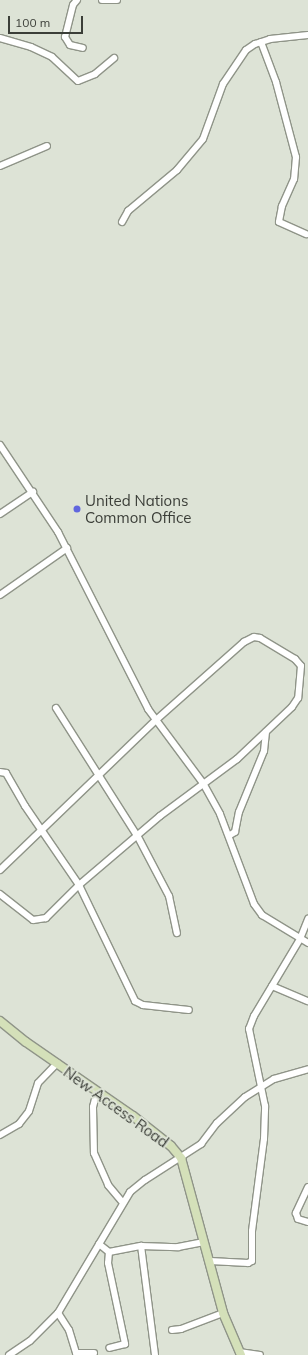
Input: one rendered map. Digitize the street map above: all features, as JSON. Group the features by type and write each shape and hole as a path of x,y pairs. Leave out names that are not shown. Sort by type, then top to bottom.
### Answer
{"main road":[{"name":"New Access Road","path":"0,1020 171,1146 181,1158 223,1312 240,1354"}],"street":[{"path":"77,0 73,5 65,37 70,45 83,48"},
{"path":"102,0 117,0"},
{"path":"122,222 128,211 177,170 197,148 207,131 228,75 246,50 261,42 308,35"},
{"path":"0,38 31,47 52,57 78,81 95,74 114,58"},
{"path":"261,42 276,82 296,157 294,179 282,206 279,222 306,234"},
{"path":"0,166 48,146"},
{"path":"0,445 33,492 67,548 140,696 203,783 230,835 254,904 262,915 308,943"},
{"path":"0,514 33,492"},
{"path":"0,595 67,548"},
{"path":"0,870 98,778 156,720 217,664 244,642 254,638 295,659 300,666 298,698 292,707 237,759 203,783 79,885 53,912 39,921 33,920 0,894"},
{"path":"56,708 98,778 138,837 169,896 177,933"},
{"path":"230,835 235,832 239,812 264,751 266,732"},
{"path":"0,772 6,773 79,885 136,1001 144,1005 189,1010"},
{"path":"210,1261 248,1263 252,1261 252,1231 265,1116 262,1085 249,1029 254,1016 300,939 308,919"},
{"path":"272,986 308,1001"},
{"path":"0,1135 19,1124 29,1111 38,1083 57,1063"},
{"path":"9,1355 30,1341 58,1313 123,1203 137,1186 201,1144 234,1105 262,1085 308,1069"},
{"path":"97,1091 93,1106 94,1153 108,1185 123,1203"},
{"path":"308,1187 296,1213 298,1219 308,1222"},
{"path":"99,1244 109,1252 141,1246 178,1247 203,1242"},
{"path":"141,1246 155,1355"},
{"path":"109,1252 108,1263 125,1344 109,1348"},
{"path":"172,1330 181,1329 223,1312"},
{"path":"58,1313 69,1330 76,1353 94,1353"},
{"path":"240,1354 260,1355"}],"place":[{"name":"United Nations Common Office","path":"77,509"}]}
